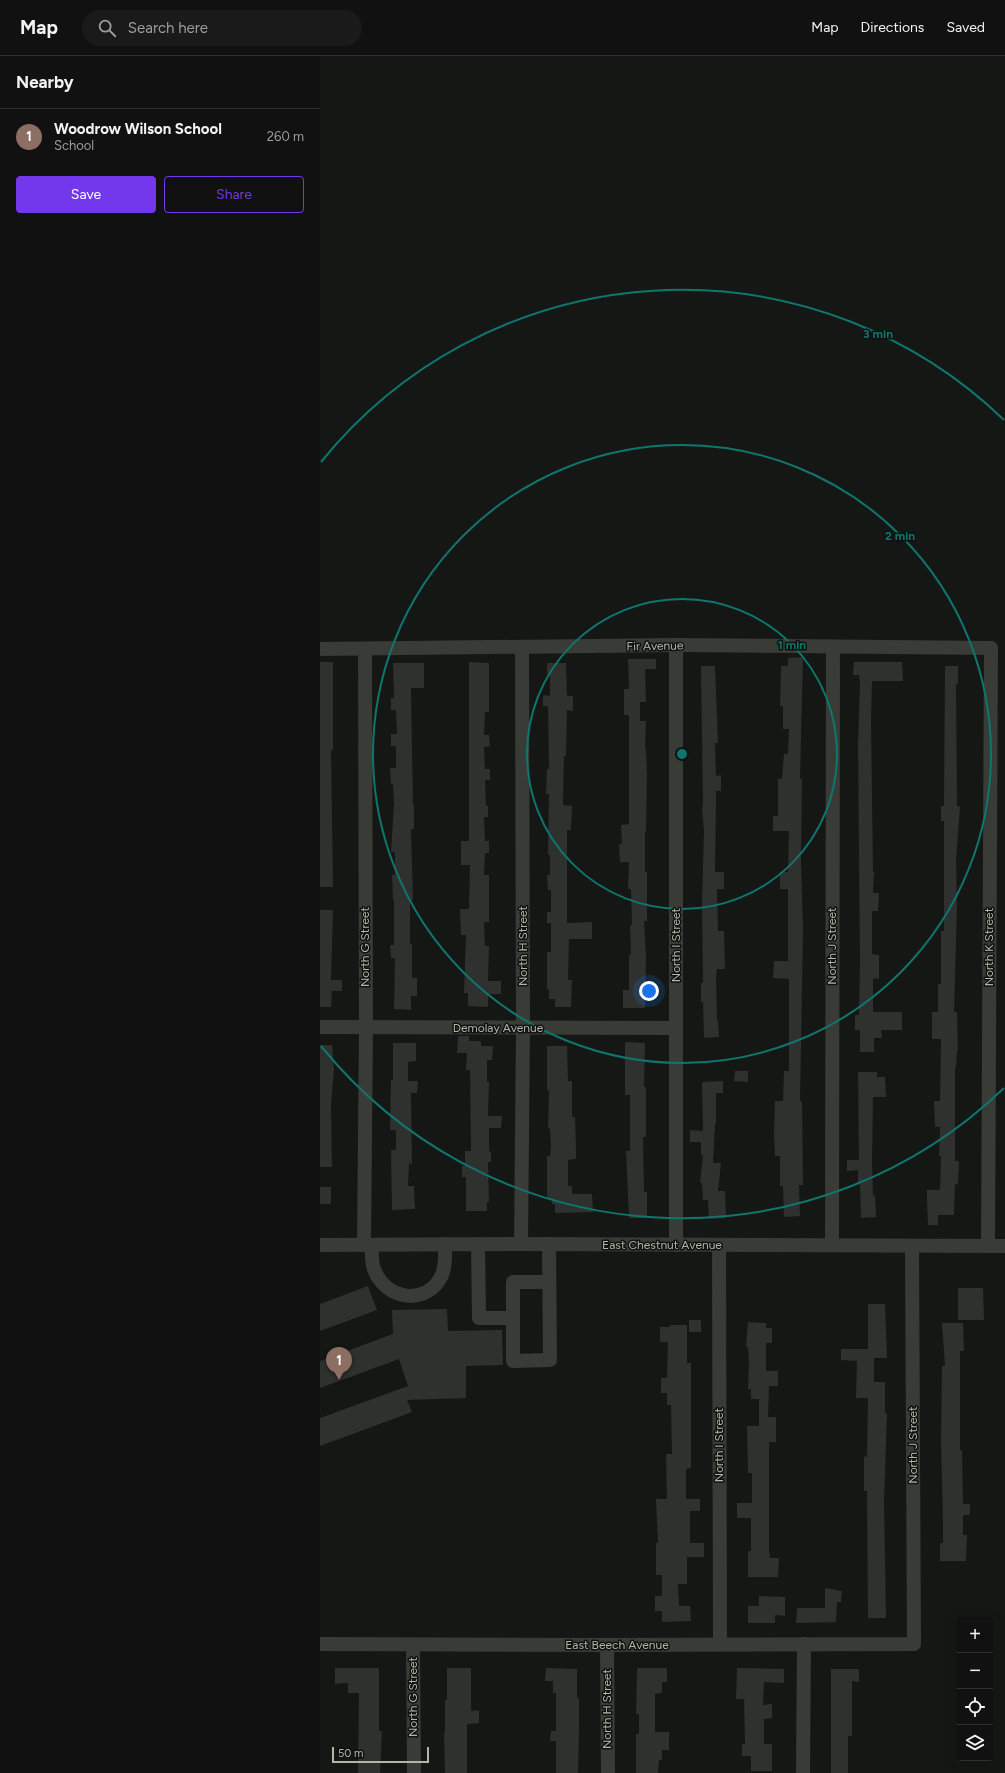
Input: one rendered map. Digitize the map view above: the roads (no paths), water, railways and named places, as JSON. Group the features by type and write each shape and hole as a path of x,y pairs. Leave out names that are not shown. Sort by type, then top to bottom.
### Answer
{"street":[{"name":"Fir Avenue","path":"320,649 522,648 676,645 833,648 991,648"},
{"name":"North I Street","path":"676,645 676,1245"},
{"name":"North H Street","path":"520,1244 523,1028 522,648"},
{"name":"North J Street","path":"832,1245 833,648"},
{"name":"North K Street","path":"988,1246 991,648"},
{"name":"North G Street","path":"365,649 368,1245 373,1268 380,1282 387,1289 399,1295 409,1296 428,1291 442,1275 445,1244"},
{"name":"Demolay Avenue","path":"320,1027 676,1028"},
{"path":"478,1244 479,1318 513,1318"},
{"name":"East Chestnut Avenue","path":"320,1245 549,1244 1005,1246"},
{"path":"549,1244 550,1360 513,1361 513,1282 549,1282"},
{"name":"North I Street","path":"719,1245 720,1644"},
{"name":"North J Street","path":"912,1246 914,1644"},
{"name":"East Beech Avenue","path":"320,1644 914,1644"},
{"path":"803,1773 804,1644"},
{"name":"North G Street","path":"413,1645 414,1773"},
{"name":"North H Street","path":"607,1645 608,1773"}],"place":[{"name":"Woodrow Wilson School","path":"339,1380"}]}
